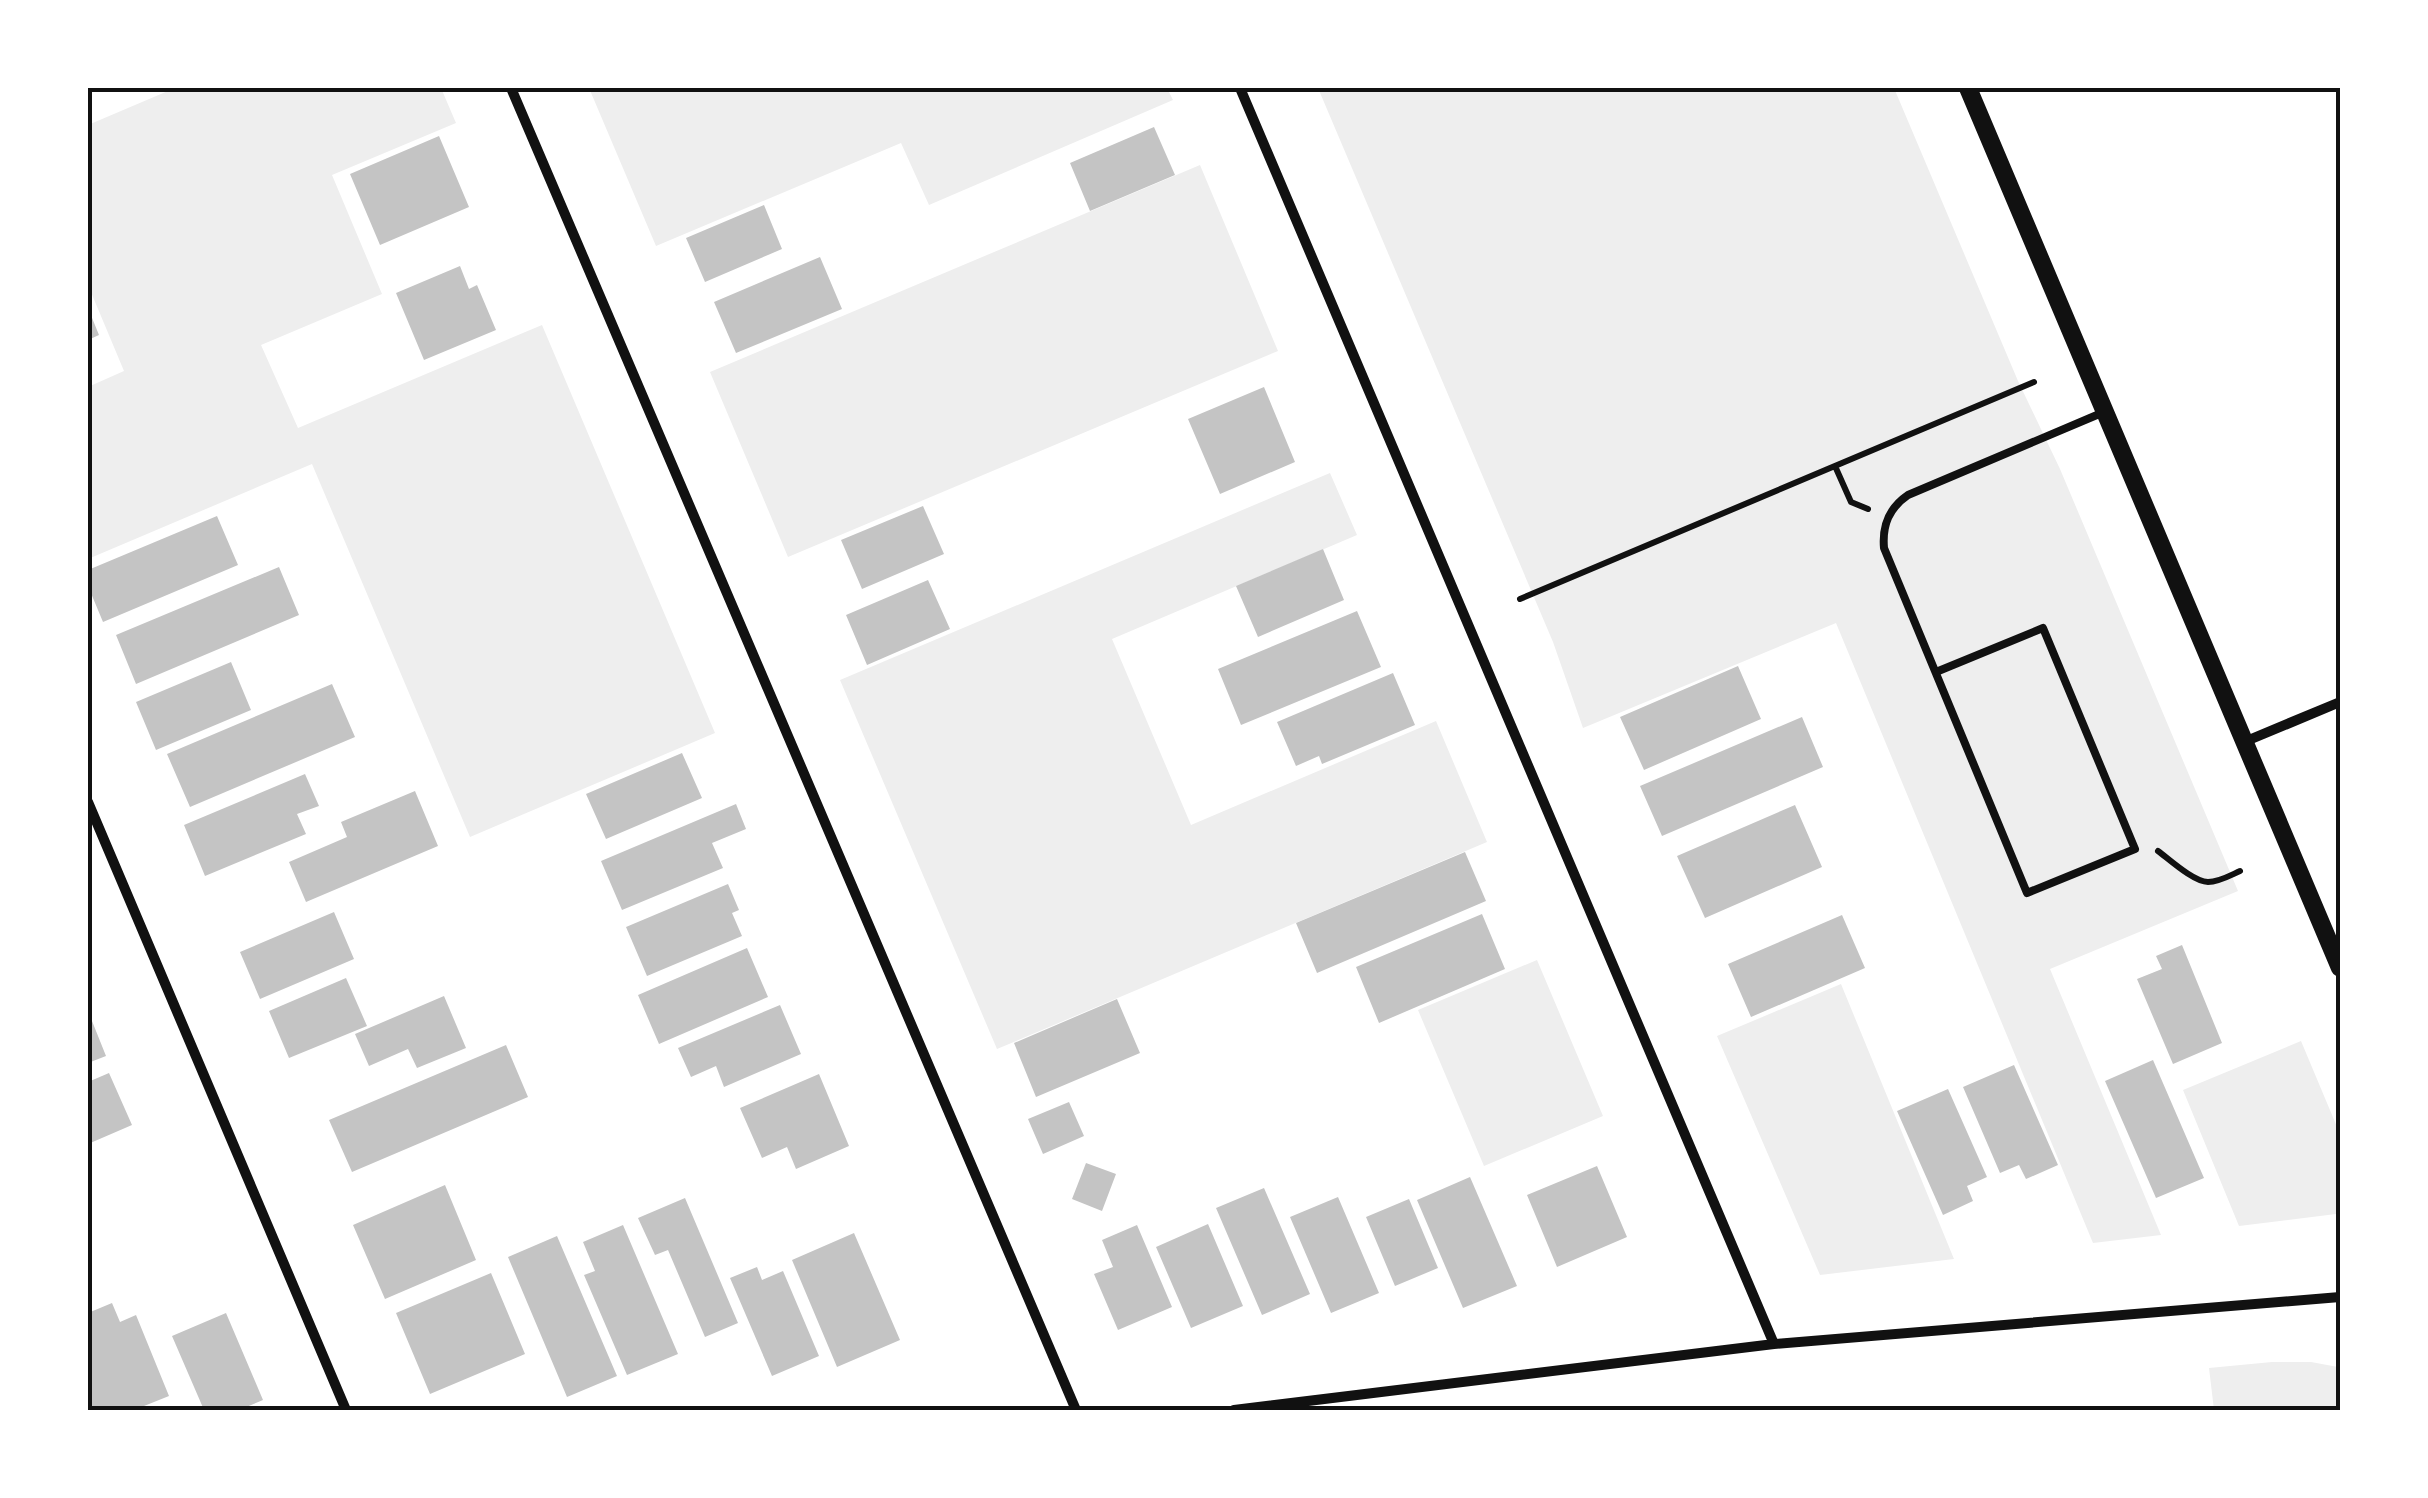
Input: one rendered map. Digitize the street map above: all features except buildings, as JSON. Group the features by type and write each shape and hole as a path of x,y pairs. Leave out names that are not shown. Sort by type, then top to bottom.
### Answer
{"street":[{"path":"512,88 1076,1410"},
{"path":"1240,88 1774,1344"},
{"path":"1968,88 2340,968"},
{"path":"2244,742 2340,702"},
{"path":"88,802 346,1410"},
{"path":"1234,1410 1774,1344 2340,1297"}],"lane":[{"path":"1936,672 2043,628 2135,849 2028,893 1884,548 1883,535 1888,518 1908,494 2104,412"}],"path":[{"path":"1520,599 2034,382"},
{"path":"1835,466 1851,502 1888,518"},
{"path":"2135,849 2154,848 2194,878 2206,882 2240,872"}],"shaded area":[{"path":"175,88 441,88 456,123 332,175 382,294 261,345 298,428 542,325 715,733 470,837 312,464 88,559 88,387 124,371 88,285 88,125"},
{"path":"589,88 1167,88 1173,100 929,205 901,143 656,246"},
{"path":"1318,88 1894,88 2238,891 2050,969 2161,1235 2093,1243 1836,623 1583,728 1553,642"},
{"path":"1200,165 1278,351 788,557 710,372"},
{"path":"1330,473 1357,535 1112,639 1191,825 1436,721 1487,842 997,1049 840,680"},
{"path":"1537,960 1603,1116 1484,1166 1418,1010"},
{"path":"1841,984 1954,1259 1820,1275 1717,1036"},
{"path":"2301,1041 2340,1134 2340,1206 2336,1214 2239,1226 2183,1090"},
{"path":"2272,1362 2338,1367 2340,1410 2214,1410 2209,1368"}]}
